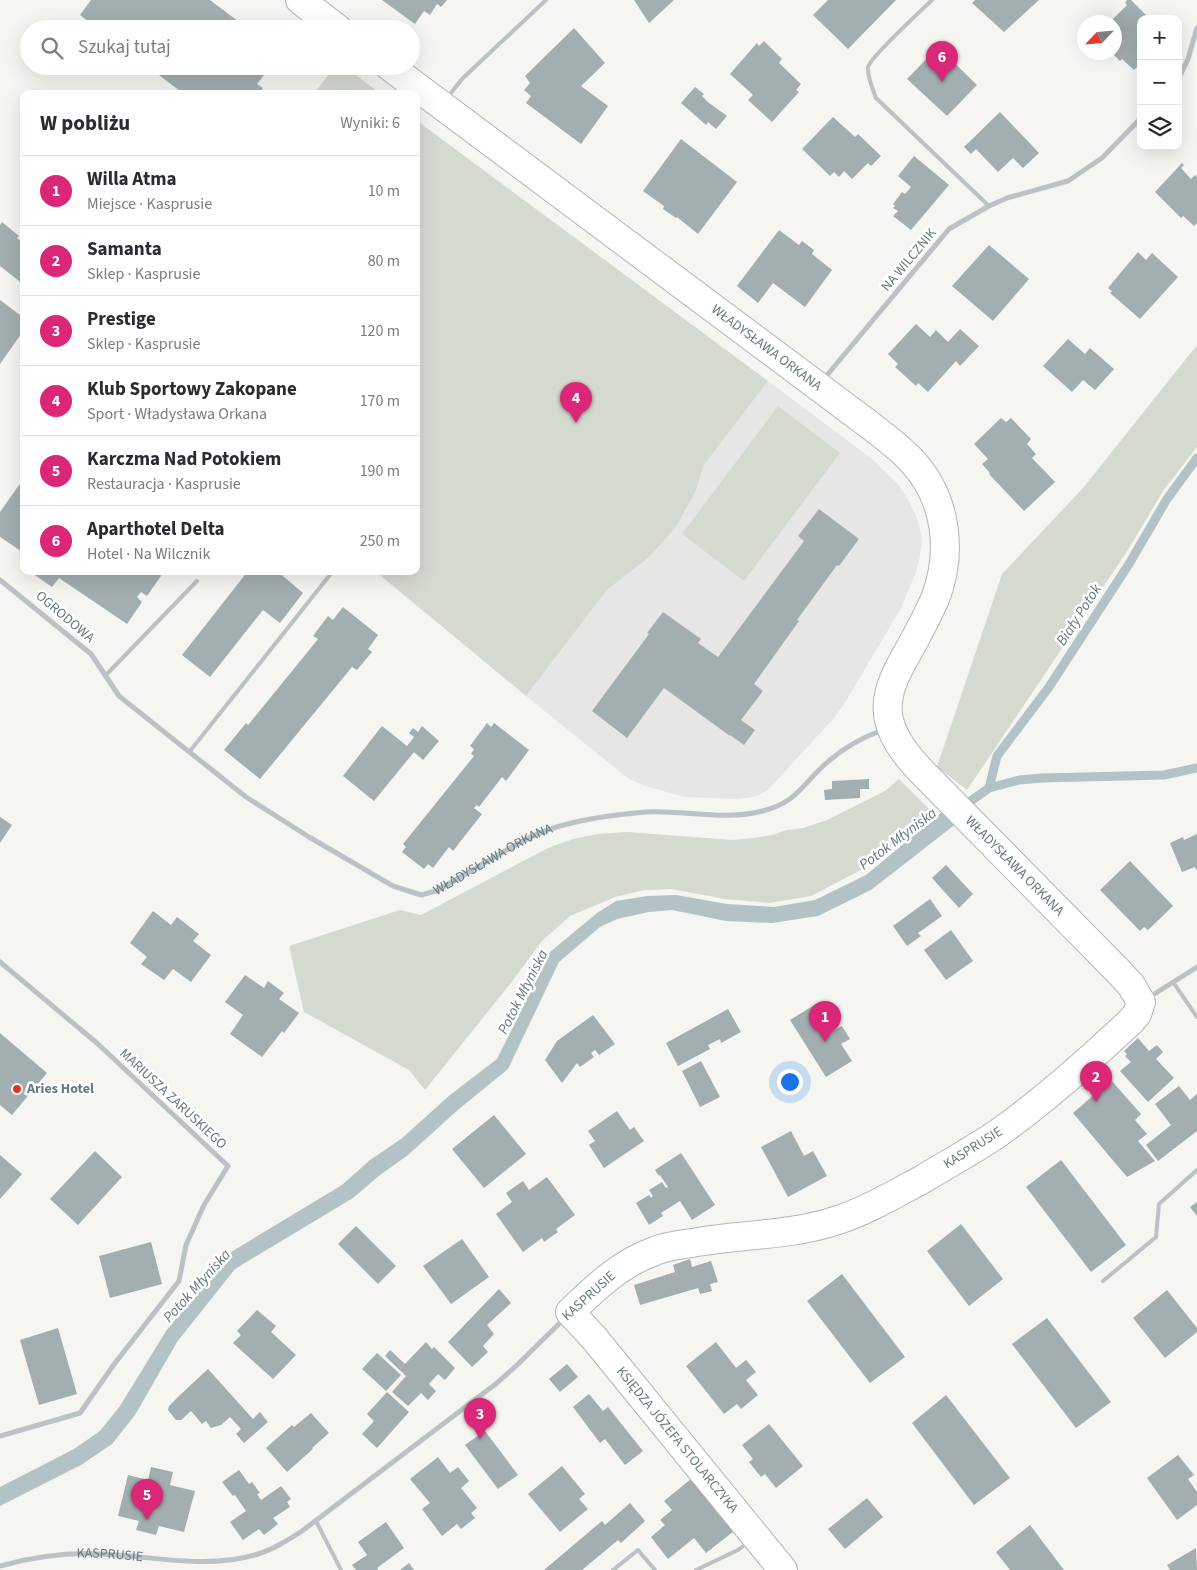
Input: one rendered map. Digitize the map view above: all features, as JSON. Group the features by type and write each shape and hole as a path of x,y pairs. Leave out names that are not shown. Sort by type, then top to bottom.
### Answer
{"street":[{"path":"300,0 326,20"},
{"path":"1182,72 1188,59 1197,28"},
{"name":"WŁADYSŁAWA ORKANA","path":"401,75 871,426 913,462 933,494 944,529 945,557 939,588 890,689 888,712 891,728 904,752 1117,970 1141,1002"},
{"name":"NA WILCZNIK","path":"818,386 949,229 988,206 1007,198 1068,181 1102,158 1137,122"},
{"name":"OGRODOWA","path":"0,580 91,654"},
{"name":"WŁADYSŁAWA ORKANA","path":"91,654 119,696 246,797 309,837 394,886 421,895 436,891 522,841 559,826 646,812 740,815 781,805 798,794 822,767 848,746 867,736 891,728"},
{"name":"MARIUSZA ZARUSKIEGO","path":"0,962 98,1044 228,1166 204,1205 186,1245 179,1281 115,1363 80,1413 0,1436"},
{"name":"KASPRUSIE","path":"0,1566 38,1557 77,1554 114,1554 196,1561 232,1560 270,1549 293,1537 316,1521 497,1383 600,1283 616,1271 657,1250 703,1241 786,1231 836,1220 856,1213 903,1190 996,1134 1048,1095 1130,1022 1137,1014 1141,1002 1197,967"},
{"name":"KSIĘDZA JÓZEFA STOLARCZYKA","path":"570,1312 594,1338 783,1570"}],"lane":[{"path":"441,105 462,79 546,0"},
{"path":"932,0 876,54 868,67 871,86 876,98 988,206"},
{"path":"190,751 329,575"},
{"path":"105,676 197,581"},
{"path":"1173,982 1197,1017"},
{"path":"1103,1281 1156,1237 1159,1204 1197,1170"},
{"path":"316,1521 341,1570"},
{"path":"696,1570 738,1550 756,1536"},
{"path":"613,1570 638,1550 655,1570"}],"shaded area":[{"path":"328,75 356,75 376,90 317,90"},
{"path":"420,123 768,381 704,465 696,490 676,527 648,558 607,590 526,696 380,575 420,575"},
{"path":"1197,345 1197,447 1163,491 1128,550 967,790 937,767 1002,574 1083,488"},
{"path":"768,381 872,459 897,483 908,499 917,518 922,538 920,556 916,572 901,608 846,701 834,718 767,791 754,797 737,799 685,797 645,786 629,779 526,696 607,590 648,558 696,490 704,465"},
{"path":"778,406 840,453 744,581 682,534"},
{"path":"899,779 934,814 861,870 811,896 769,903 725,899 672,889 644,890 615,897 570,916 542,941 425,1090 409,1070 304,1012 289,946 400,910 421,915 548,848 573,839 597,834 627,832 733,840 772,835 827,820 885,791"},
{"path":"953,803 966,816 871,890 818,916 772,923 726,921 672,910 649,912 617,919 600,927 559,962 508,1069 459,1109 408,1155 353,1198 235,1269 177,1342 135,1415 112,1444 81,1465 0,1506 0,1487 74,1449 100,1431 120,1406 166,1331 231,1252 342,1185 370,1160 401,1139 450,1095 497,1059 550,952 597,913 616,901 647,896 676,895 727,904 774,907 815,900 866,875"}],"building":[{"path":"91,0 210,0 236,20 86,20 80,15"},
{"path":"382,0 447,0 441,7 437,4 430,15 424,11 418,20 410,20"},
{"path":"634,0 674,0 649,23"},
{"path":"828,0 896,0 848,49 813,15"},
{"path":"975,0 1039,0 1004,32 972,3"},
{"path":"1127,0 1131,0 1146,15 1137,15 1137,67 1134,70 1122,59 1122,15 1117,15 1127,5 1125,3"},
{"path":"574,28 605,63 581,86 608,106 581,144 526,103 531,96 524,90 530,83 525,76"},
{"path":"764,41 782,59 779,63 801,84 796,90 799,92 772,122 748,100 753,95 730,74 757,43 759,46"},
{"path":"938,47 977,85 947,116 907,79"},
{"path":"159,75 264,75 257,84 263,88 262,90 179,90"},
{"path":"695,87 704,94 702,96 709,103 727,116 716,129 708,122 706,125 681,103"},
{"path":"1000,112 1039,153 1023,168 1013,158 998,172 976,149 971,154 964,147"},
{"path":"833,117 855,137 858,134 881,156 871,166 868,163 852,179 844,171 839,177 834,172 830,176 802,149"},
{"path":"681,139 737,182 698,234 677,217 663,209 664,206 643,191"},
{"path":"914,156 949,185 911,230 893,216 898,211 893,208 895,206 893,204 902,192 905,194 911,187 898,176"},
{"path":"1182,163 1184,165 1181,168 1191,179 1195,175 1197,177 1197,223 1194,226 1183,216 1181,218 1155,192"},
{"path":"2,222 19,236 17,238 20,241 20,282 0,266 0,225"},
{"path":"779,230 799,245 802,241 814,250 812,254 832,270 805,307 773,283 758,303 737,286"},
{"path":"989,245 1029,279 993,321 952,286"},
{"path":"1138,252 1146,260 1152,253 1178,277 1140,319 1110,293 1112,291 1108,288"},
{"path":"0,300 20,315 20,336 0,364"},
{"path":"916,324 930,337 936,330 948,342 960,329 979,346 960,366 956,361 928,392 918,383 916,386 895,367 898,364 888,354"},
{"path":"1068,339 1085,354 1090,348 1114,369 1095,390 1083,380 1072,392 1043,366"},
{"path":"1001,418 1006,422 1011,418 1031,439 1027,444 1036,454 1032,458 1055,482 1024,511 989,474 982,464 988,459 974,444"},
{"path":"20,484 20,550 0,537 0,512"},
{"path":"819,509 859,539 839,566 837,565 797,620 799,621 754,684 763,691 741,720 755,730 744,745 664,688 627,738 592,711 663,612 701,639 698,643 718,657 804,541 798,536"},
{"path":"35,575 162,575 147,596 141,592 137,597 142,602 127,624 59,578 52,587"},
{"path":"245,575 282,575 303,593 280,623 263,610 210,677 182,655"},
{"path":"343,607 378,635 368,649 372,652 357,670 352,667 260,779 224,750 246,723 248,725 318,639 313,636 328,616 333,620"},
{"path":"487,723 491,727 494,723 529,750 506,781 502,777 479,807 477,805 474,808 482,814 453,851 449,847 433,868 428,864 424,869 402,852 406,847 403,844 474,756 471,754 474,749 470,746"},
{"path":"382,726 407,746 414,737 409,733 413,728 418,732 422,726 439,741 423,760 414,752 374,801 343,776"},
{"path":"869,779 869,789 860,789 860,798 825,800 824,790 832,789 832,781"},
{"path":"0,817 12,825 0,843"},
{"path":"1197,834 1197,871 1195,867 1182,872 1170,843 1183,837 1184,840"},
{"path":"1130,861 1173,906 1148,930 1144,927 1140,931 1100,890"},
{"path":"946,865 973,894 959,908 932,878"},
{"path":"930,899 942,916 918,933 921,936 907,946 893,926"},
{"path":"153,911 171,925 177,917 199,934 193,941 211,955 191,982 173,969 164,980 141,964 147,957 130,943"},
{"path":"951,930 973,961 946,980 924,950"},
{"path":"245,975 264,988 268,981 284,993 279,999 299,1013 262,1057 230,1034 243,1015 225,1002"},
{"path":"816,1004 833,1031 842,1026 850,1039 841,1044 852,1061 826,1077 790,1020"},
{"path":"728,1009 741,1032 721,1043 720,1039 708,1045 710,1049 678,1066 666,1043"},
{"path":"593,1015 615,1044 599,1055 595,1050 591,1053 594,1057 580,1067 577,1063 562,1083 545,1060 557,1041"},
{"name":"Aries Hotel","path":"0,1033 47,1073 12,1115 0,1105"},
{"path":"1138,1038 1149,1051 1157,1045 1163,1052 1156,1059 1174,1078 1148,1102 1120,1071 1131,1062 1125,1056 1127,1054 1124,1051"},
{"path":"701,1061 720,1097 700,1107 682,1071"},
{"path":"1111,1080 1141,1114 1135,1120 1147,1134 1138,1141 1155,1161 1127,1177 1073,1113"},
{"path":"1179,1086 1190,1100 1197,1094 1197,1131 1158,1161 1146,1145 1171,1125 1155,1104"},
{"path":"617,1111 630,1130 634,1127 644,1141 604,1168 589,1145 595,1141 588,1131"},
{"path":"494,1115 526,1154 484,1188 452,1149"},
{"path":"791,1131 804,1156 813,1151 827,1176 788,1197 761,1147"},
{"path":"95,1151 122,1177 78,1225 50,1199"},
{"path":"681,1153 715,1205 692,1220 680,1201 661,1213 663,1216 649,1225 636,1203 649,1195 651,1198 653,1196 649,1190 662,1182 666,1188 668,1187 655,1170"},
{"path":"0,1155 22,1174 0,1199"},
{"path":"1061,1160 1126,1245 1091,1272 1026,1187"},
{"path":"547,1177 575,1215 556,1229 558,1232 544,1242 542,1238 523,1252 496,1214 512,1202 506,1193 523,1181 529,1190"},
{"path":"1197,1202 1197,1216 1190,1207"},
{"path":"961,1224 1003,1279 969,1306 927,1251"},
{"path":"356,1226 396,1266 378,1284 338,1244"},
{"path":"462,1239 489,1277 451,1304 423,1266"},
{"path":"151,1242 162,1284 110,1298 99,1256"},
{"path":"690,1259 692,1267 711,1261 718,1282 710,1284 712,1291 700,1294 698,1288 640,1305 634,1285 675,1272 673,1265"},
{"path":"842,1274 905,1357 870,1383 807,1301"},
{"path":"499,1289 511,1303 487,1325 494,1334 483,1346 488,1352 472,1367 448,1342"},
{"path":"1167,1290 1197,1328 1197,1332 1165,1358 1133,1318"},
{"path":"257,1310 276,1326 271,1332 296,1355 273,1379 233,1343 241,1335 237,1331"},
{"path":"1047,1318 1111,1402 1076,1428 1012,1344"},
{"path":"58,1328 77,1394 39,1405 20,1340"},
{"path":"426,1342 432,1349 434,1347 455,1368 445,1380 438,1374 429,1384 436,1391 428,1400 421,1393 408,1406 392,1392 406,1376 385,1356 390,1350 405,1364"},
{"path":"716,1342 736,1368 746,1360 756,1372 746,1380 758,1395 741,1409 737,1404 724,1414 686,1366"},
{"path":"377,1353 401,1375 386,1391 362,1369"},
{"path":"567,1364 578,1377 560,1392 549,1379"},
{"path":"208,1369 253,1419 260,1412 268,1422 244,1443 236,1434 241,1429 230,1417 221,1425 211,1428 206,1421 202,1424 191,1411 181,1420 176,1420 168,1410 169,1406"},
{"path":"387,1392 409,1412 377,1448 362,1434 374,1421 367,1414"},
{"path":"589,1394 603,1411 608,1407 643,1451 625,1465 605,1439 600,1443 573,1407"},
{"path":"946,1395 1010,1478 974,1505 912,1423"},
{"path":"311,1413 329,1433 287,1472 266,1448 292,1425 294,1427"},
{"path":"769,1424 803,1466 776,1488 765,1474 761,1477 749,1462 753,1459 742,1445"},
{"path":"485,1431 518,1475 498,1489 465,1445"},
{"path":"1178,1455 1194,1475 1188,1479 1197,1492 1197,1505 1177,1520 1147,1478"},
{"path":"438,1457 450,1473 458,1467 469,1481 461,1488 477,1508 471,1513 475,1518 461,1529 457,1524 442,1536 422,1509 430,1503 410,1479"},
{"path":"562,1466 585,1494 579,1499 588,1509 560,1532 528,1494"},
{"path":"151,1467 173,1472 170,1485 195,1491 184,1532 159,1526 156,1535 136,1530 139,1521 118,1516 128,1475 148,1480"},
{"path":"239,1470 249,1484 252,1482 260,1493 257,1494 261,1500 281,1486 291,1499 287,1502 290,1507 273,1518 278,1524 264,1535 259,1529 243,1540 230,1522 246,1511 235,1495 233,1496 222,1482"},
{"path":"691,1479 734,1531 706,1553 694,1538 668,1559 651,1537 665,1525 660,1520 672,1510 664,1501"},
{"path":"867,1498 883,1517 845,1549 828,1529"},
{"path":"630,1503 645,1521 621,1543 618,1540 582,1570 544,1570 602,1521 605,1525"},
{"path":"386,1522 404,1548 377,1568 378,1570 356,1570 352,1565 367,1555 358,1542"},
{"path":"1030,1525 1064,1570 1010,1570 996,1552"},
{"path":"1196,1548 1197,1570 1170,1570 1167,1565"},
{"path":"409,1563 414,1570 400,1570"}],"waterway":[{"name":"Biały Potok","path":"989,788 997,756 1049,687 1129,564 1167,499 1197,458"},
{"name":"Potok Młyniska","path":"961,808 989,788 1019,780 1164,775 1197,768"}],"place":[{"name":"Aparthotel Delta","path":"942,82"},
{"name":"Klub Sportowy Zakopane","path":"576,423"},
{"name":"Willa Atma","path":"825,1042"},
{"name":"Aries Hotel","path":"17,1089"},
{"name":"Samanta","path":"1096,1102"},
{"name":"Prestige","path":"480,1439"},
{"name":"Karczma Nad Potokiem","path":"147,1520"}]}
